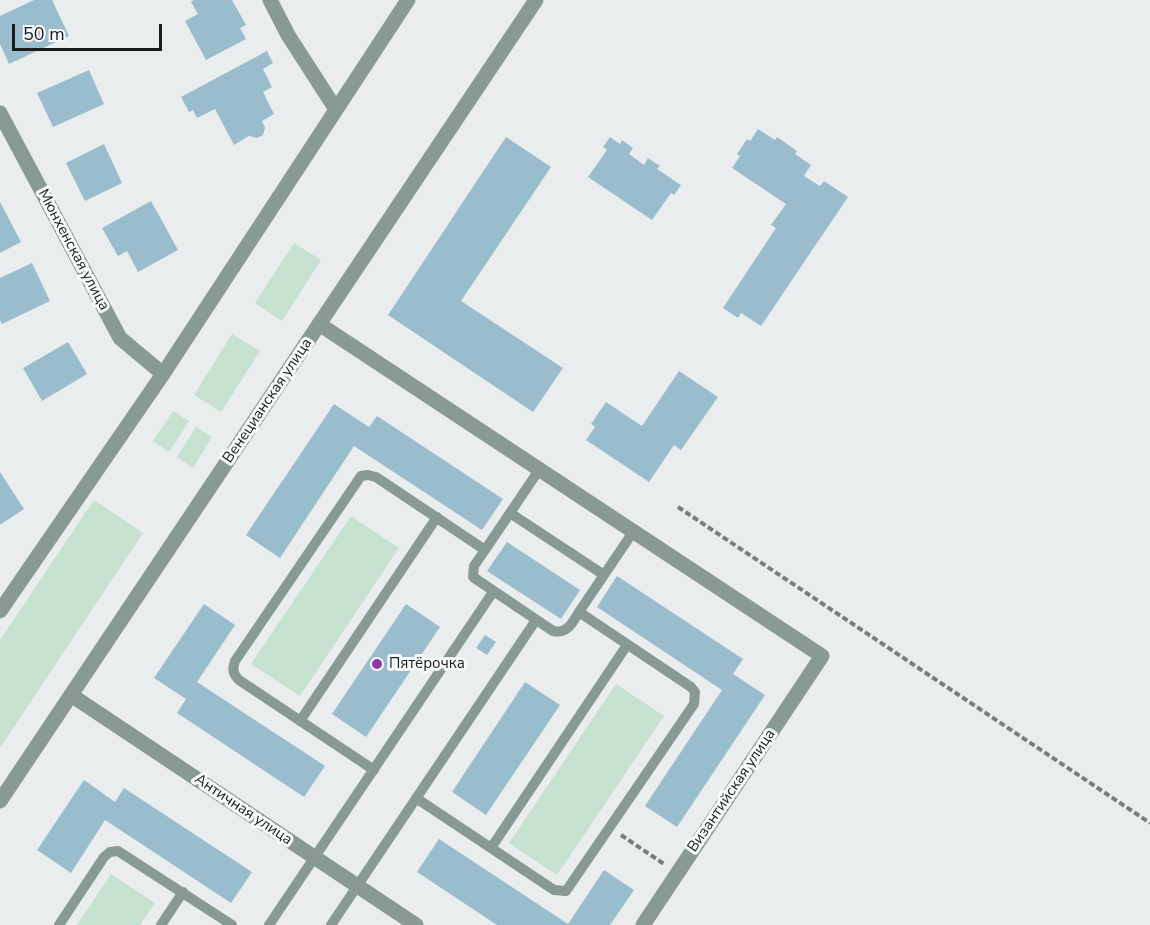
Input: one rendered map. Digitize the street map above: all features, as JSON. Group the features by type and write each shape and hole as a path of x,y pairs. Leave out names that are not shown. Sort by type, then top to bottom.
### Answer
{"street":[{"path":"270,0 288,35 335,108"},
{"path":"0,610 163,374 335,108 408,0"},
{"name":"Венецианская улица","path":"0,801 536,0"},
{"name":"Мюнхенская улица","path":"0,113 120,338 163,374"},
{"path":"319,324 633,532"},
{"name":"Византийская улица","path":"633,532 822,656 643,925"},
{"name":"Античная улица","path":"71,695 416,925"}],"lane":[{"path":"539,470 474,566 473,577 493,592 553,631 564,632 633,532"},
{"path":"374,770 234,675 235,661 361,476 376,477 485,550"},
{"path":"510,513 604,575"},
{"path":"300,721 437,517"},
{"path":"269,925 493,592"},
{"path":"416,798 554,890 566,891 694,704 695,698 695,692 691,687 579,612"},
{"path":"331,925 536,620"},
{"path":"491,848 627,645"},
{"path":"59,925 104,857 110,852 118,851 232,925"},
{"path":"161,925 183,892"}],"path":[{"path":"678,507 1150,823"},
{"path":"610,828 678,873"}],"green space":[{"path":"294,243 321,260 282,321 255,303"},
{"path":"232,334 260,351 221,412 194,395"},
{"path":"173,411 189,421 169,452 153,441"},
{"path":"196,427 212,437 193,468 177,457"},
{"path":"94,500 143,533 0,748 0,640"},
{"path":"351,516 399,548 300,696 251,664"},
{"path":"616,684 664,716 557,875 509,843"},
{"path":"111,874 155,903 140,925 77,925"}],"building":[{"path":"34,0 52,0 69,36 9,64 0,44 0,16"},
{"path":"194,0 232,0 246,25 240,28 246,39 206,60 185,21 198,14 191,2"},
{"path":"267,51 273,63 263,69 272,87 263,92 274,114 262,121 265,128 263,135 257,138 249,136 234,145 215,109 197,118 193,110 189,112 181,97"},
{"path":"89,70 104,104 53,127 37,93"},
{"path":"758,129 775,140 777,137 797,151 795,154 811,165 804,176 820,186 824,181 848,197 761,326 741,313 738,318 723,308 776,228 771,225 786,204 732,168 740,156 737,154 747,139 750,141"},
{"path":"506,137 551,167 461,301 563,368 533,412 388,315"},
{"path":"610,137 620,144 622,140 633,148 629,154 644,165 648,158 660,166 657,169 681,185 674,195 671,193 652,220 588,177 607,150 603,147"},
{"path":"104,144 122,183 85,201 66,163"},
{"path":"151,201 178,250 138,272 127,251 118,256 102,228"},
{"path":"0,202 21,242 0,253"},
{"path":"32,263 50,301 2,324 0,320 0,278"},
{"path":"68,342 87,374 42,401 23,368"},
{"path":"679,371 718,397 681,450 674,445 649,482 586,440 595,427 591,424 606,402 642,426"},
{"path":"334,404 369,427 377,416 503,499 482,530 354,446 280,558 246,535"},
{"path":"0,472 24,509 0,525"},
{"path":"507,542 580,590 561,619 487,571"},
{"path":"617,576 743,659 733,674 765,695 677,827 645,806 722,690 597,607"},
{"path":"204,604 235,625 197,682 325,766 304,797 177,713 186,699 154,678"},
{"path":"406,604 440,627 366,737 332,714"},
{"path":"485,635 496,642 487,655 476,648"},
{"path":"525,682 560,705 486,815 452,792"},
{"path":"84,780 115,802 124,788 252,872 231,903 105,820 71,873 37,850"},
{"path":"439,839 568,924 604,870 634,890 610,925 497,925 417,872"}],"place":[{"name":"Пятёрочка","path":"377,664"}]}
